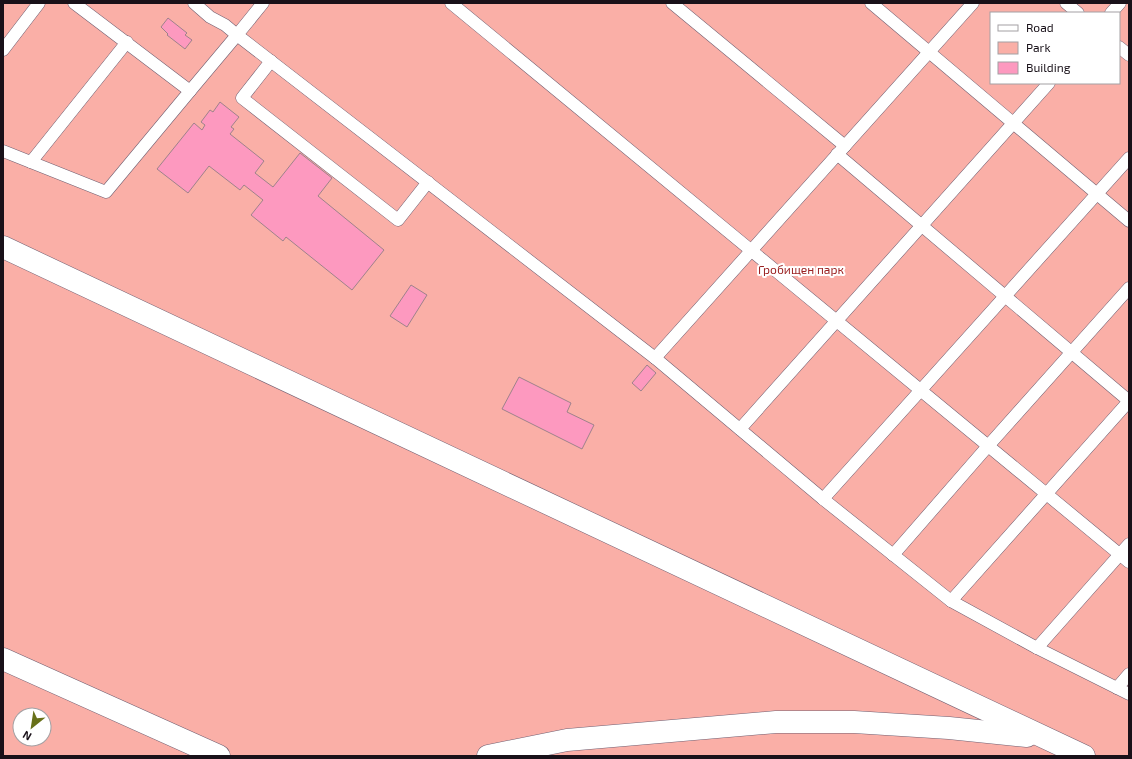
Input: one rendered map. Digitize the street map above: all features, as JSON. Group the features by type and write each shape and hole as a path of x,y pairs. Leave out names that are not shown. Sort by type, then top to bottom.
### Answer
{"street":[{"path":"3,247 1084,756"},
{"path":"3,659 219,756"},
{"path":"488,756 567,740 776,722 854,722 941,727 1044,738"}],"lane":[{"path":"3,50 39,3"},
{"path":"74,3 190,91"},
{"path":"194,3 210,17 225,25 655,358 823,499 951,601 1037,648 1129,694"},
{"path":"451,3 1124,558"},
{"path":"672,3 841,150 922,225 1129,401 951,601"},
{"path":"871,3 1129,221"},
{"path":"655,358 973,3"},
{"path":"1066,3 1077,12"},
{"path":"1112,12 1120,3"},
{"path":"3,151 106,192 237,35 258,5"},
{"path":"31,162 127,42"},
{"path":"1120,48 1129,55"},
{"path":"271,61 242,98 398,220 428,182"},
{"path":"740,429 1047,84"},
{"path":"823,499 1129,158"},
{"path":"893,554 1129,288"},
{"path":"1037,648 1124,558 1129,544"},
{"path":"1117,688 1129,674"}],"green space":[{"name":"Гробищен парк","path":"3,3 1129,3 1129,756 3,756"}],"building":[{"path":"168,18 187,33 185,35 192,40 185,49 167,35 168,34 161,27"},
{"path":"220,102 239,117 231,127 234,129 230,134 264,161 255,173 273,187 300,153 332,178 318,196 384,250 352,290 286,237 283,241 251,215 263,200 244,185 240,190 209,166 188,193 157,169 194,123 202,130 205,125 201,122 210,110 213,112"},
{"path":"411,285 427,295 407,327 390,316"},
{"path":"647,365 656,373 641,391 632,383"},
{"path":"519,377 571,403 567,412 594,425 582,449 502,409"}]}
